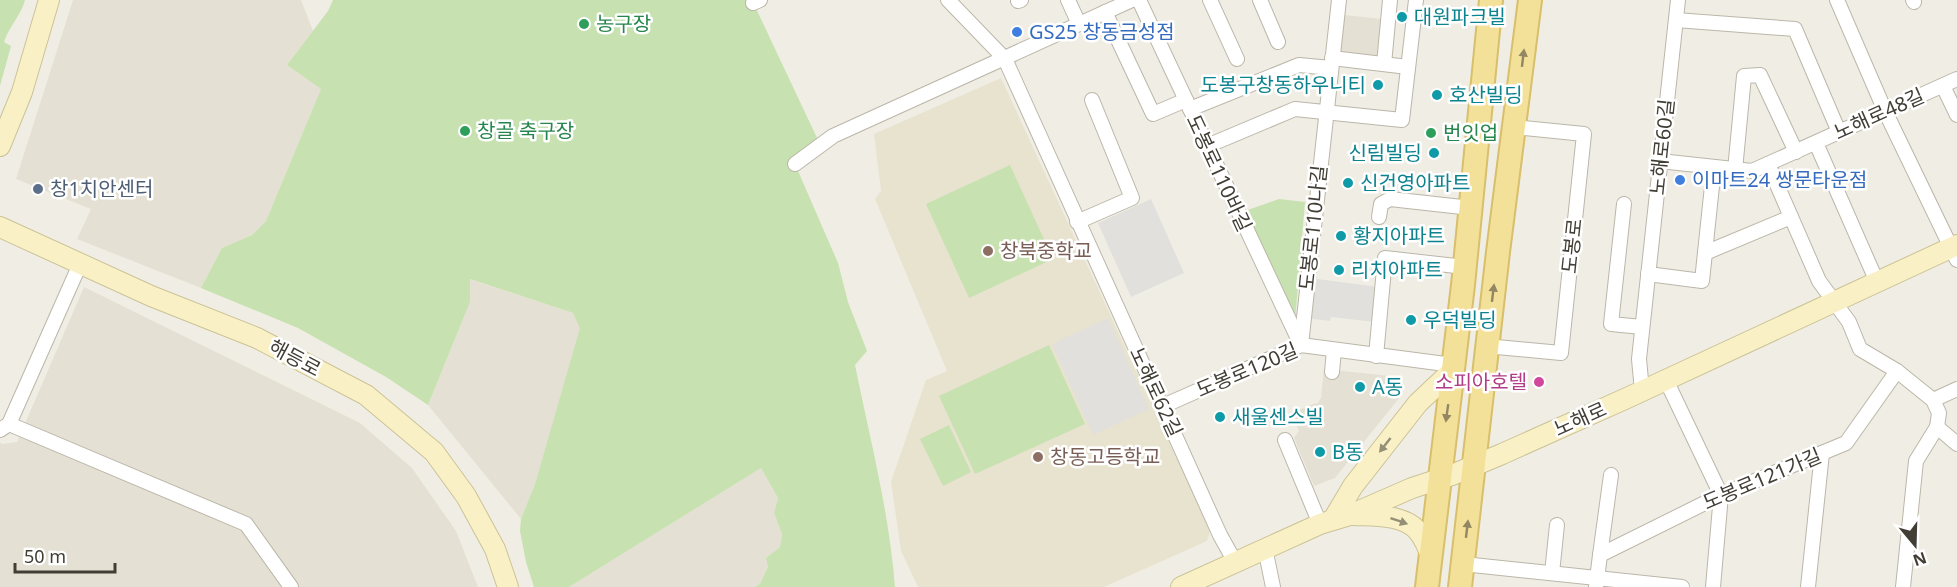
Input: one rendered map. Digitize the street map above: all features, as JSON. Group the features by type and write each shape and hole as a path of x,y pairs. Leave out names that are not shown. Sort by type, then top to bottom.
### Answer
{"main road":[{"path":"0,146 22,92 49,0"},
{"path":"1427,587 1465,267 1491,0"},
{"path":"1460,587 1486,346 1530,0"},
{"name":"해등로","path":"0,227 151,296 257,338 366,395 434,452 441,461 466,496 495,549 508,587"},
{"name":"노해로","path":"1181,587 1212,580 1235,562 1335,519 1475,464 1642,391 1877,282 1955,251"},
{"path":"1431,555 1424,539 1416,529 1406,523 1388,518 1335,519 1353,486 1388,440 1418,403 1453,368"}],"street":[{"name":"노해로62길","path":"948,0 1005,59 1220,535 1235,562"},
{"path":"1068,0 1078,24"},
{"path":"795,164 833,136 1132,0"},
{"name":"도봉로110바길","path":"1139,0 1301,345"},
{"path":"1210,0 1237,59"},
{"path":"1260,0 1278,42"},
{"name":"도봉로110나길","path":"1301,345 1339,0"},
{"path":"1384,64 1390,0"},
{"path":"1207,146 1295,109 1402,120 1416,0"},
{"name":"노해로60길","path":"1642,391 1639,359 1678,0"},
{"name":"노해로","path":"1837,0 1886,111 1955,251"},
{"path":"1105,12 1154,114 1299,65 1332,63 1408,67"},
{"path":"1676,20 1795,29 1839,132"},
{"path":"1735,170 1744,76 1760,75 1796,152"},
{"name":"노해로48길","path":"1660,161 1752,171 1957,79"},
{"name":"노해로48길","path":"1943,86 1957,114"},
{"path":"1077,222 1132,198 1092,100"},
{"name":"도봉로","path":"1486,346 1561,353 1584,134 1514,127"},
{"name":"노해로48길","path":"1816,142 1877,282"},
{"path":"1768,164 1819,281 1849,322 1860,349 1897,371 1933,399 1939,413 1937,427 1916,461 1903,587"},
{"path":"1648,274 1702,281 1714,167"},
{"path":"1378,217 1381,204 1390,199 1471,208"},
{"name":"노해로60길","path":"1624,204 1611,324 1642,327"},
{"path":"1705,253 1791,217"},
{"path":"1376,356 1385,258 1465,267"},
{"path":"80,264 4,427 246,524 291,587"},
{"name":"도봉로120길","path":"1163,406 1301,345 1453,368"},
{"path":"1332,372 1334,350"},
{"name":"도봉로121가길","path":"1600,555 1721,495 1846,443 1897,371"},
{"path":"1666,380 1721,495 1713,587"},
{"path":"1933,399 1957,389"},
{"path":"1937,427 1957,444"},
{"path":"1285,440 1335,519"},
{"path":"1808,587 1822,453"},
{"path":"1597,583 1611,475"},
{"path":"1538,587 1546,573 1557,525"},
{"path":"1265,549 1273,587"},
{"path":"1463,564 1546,573 1597,583 1682,587"}],"shaded area":[{"path":"73,0 301,0 313,31 287,65 321,89 266,221 252,235 222,248 201,288 77,239 91,209 16,179"},
{"path":"1344,15 1383,19 1379,58 1340,54"},
{"name":"창동고등학교","path":"1001,78 1210,531 1207,541 1104,587 918,587 901,551 891,482 926,380 947,371 875,199 881,191 874,134"},
{"path":"1151,199 1184,273 1131,297 1098,223"},
{"path":"1310,278 1379,287 1375,322 1331,317 1330,321 1305,318"},
{"path":"469,279 573,313 581,328 535,484 521,519 428,405 470,302"},
{"path":"84,287 360,423 412,468 456,531 478,587 0,587 0,442 2,444 17,442"},
{"path":"1108,318 1149,409 1093,435 1052,344"},
{"path":"1324,369 1400,377 1399,398 1335,478 1314,486 1294,438 1299,431 1291,413 1317,404 1321,398"},
{"path":"761,468 778,498 774,513 782,534 780,547 766,558 768,567 760,584 755,587 569,587"}],"green space":[{"path":"0,0 25,0 4,42 11,46 0,86"},
{"path":"333,0 752,0 818,140 795,164 838,263 848,302 867,351 855,365 884,503 895,587 755,587 760,584 768,567 766,558 780,547 782,534 774,513 778,498 761,468 569,587 534,587 520,531 521,519 535,484 580,328 573,313 470,279 470,302 428,405 386,377 298,328 201,288 222,248 252,235 266,221 321,89 287,65 328,11"},
{"path":"1010,165 1053,259 969,298 926,204"},
{"path":"1279,199 1305,202 1295,321 1242,212"},
{"path":"1049,345 1085,424 975,474 939,396"},
{"path":"949,425 971,472 943,486 920,439"}],"place":[{"name":"대원파크빌","path":"1402,17"},
{"name":"농구장","path":"584,24"},
{"name":"GS25 창동금성점","path":"1017,32"},
{"name":"도봉구창동하우니티","path":"1378,85"},
{"name":"호산빌딩","path":"1437,95"},
{"name":"창골 축구장","path":"465,131"},
{"name":"번잇업","path":"1431,133"},
{"name":"신림빌딩","path":"1434,153"},
{"name":"이마트24 쌍문타운점","path":"1680,180"},
{"name":"신건영아파트","path":"1348,183"},
{"name":"창1치안센터","path":"38,189"},
{"name":"황지아파트","path":"1341,236"},
{"name":"창북중학교","path":"988,251"},
{"name":"리치아파트","path":"1339,270"},
{"name":"우덕빌딩","path":"1411,320"},
{"name":"소피아호텔","path":"1539,382"},
{"name":"A동","path":"1360,387"},
{"name":"새울센스빌","path":"1220,417"},
{"name":"B동","path":"1320,452"},
{"name":"창동고등학교","path":"1038,457"}]}
